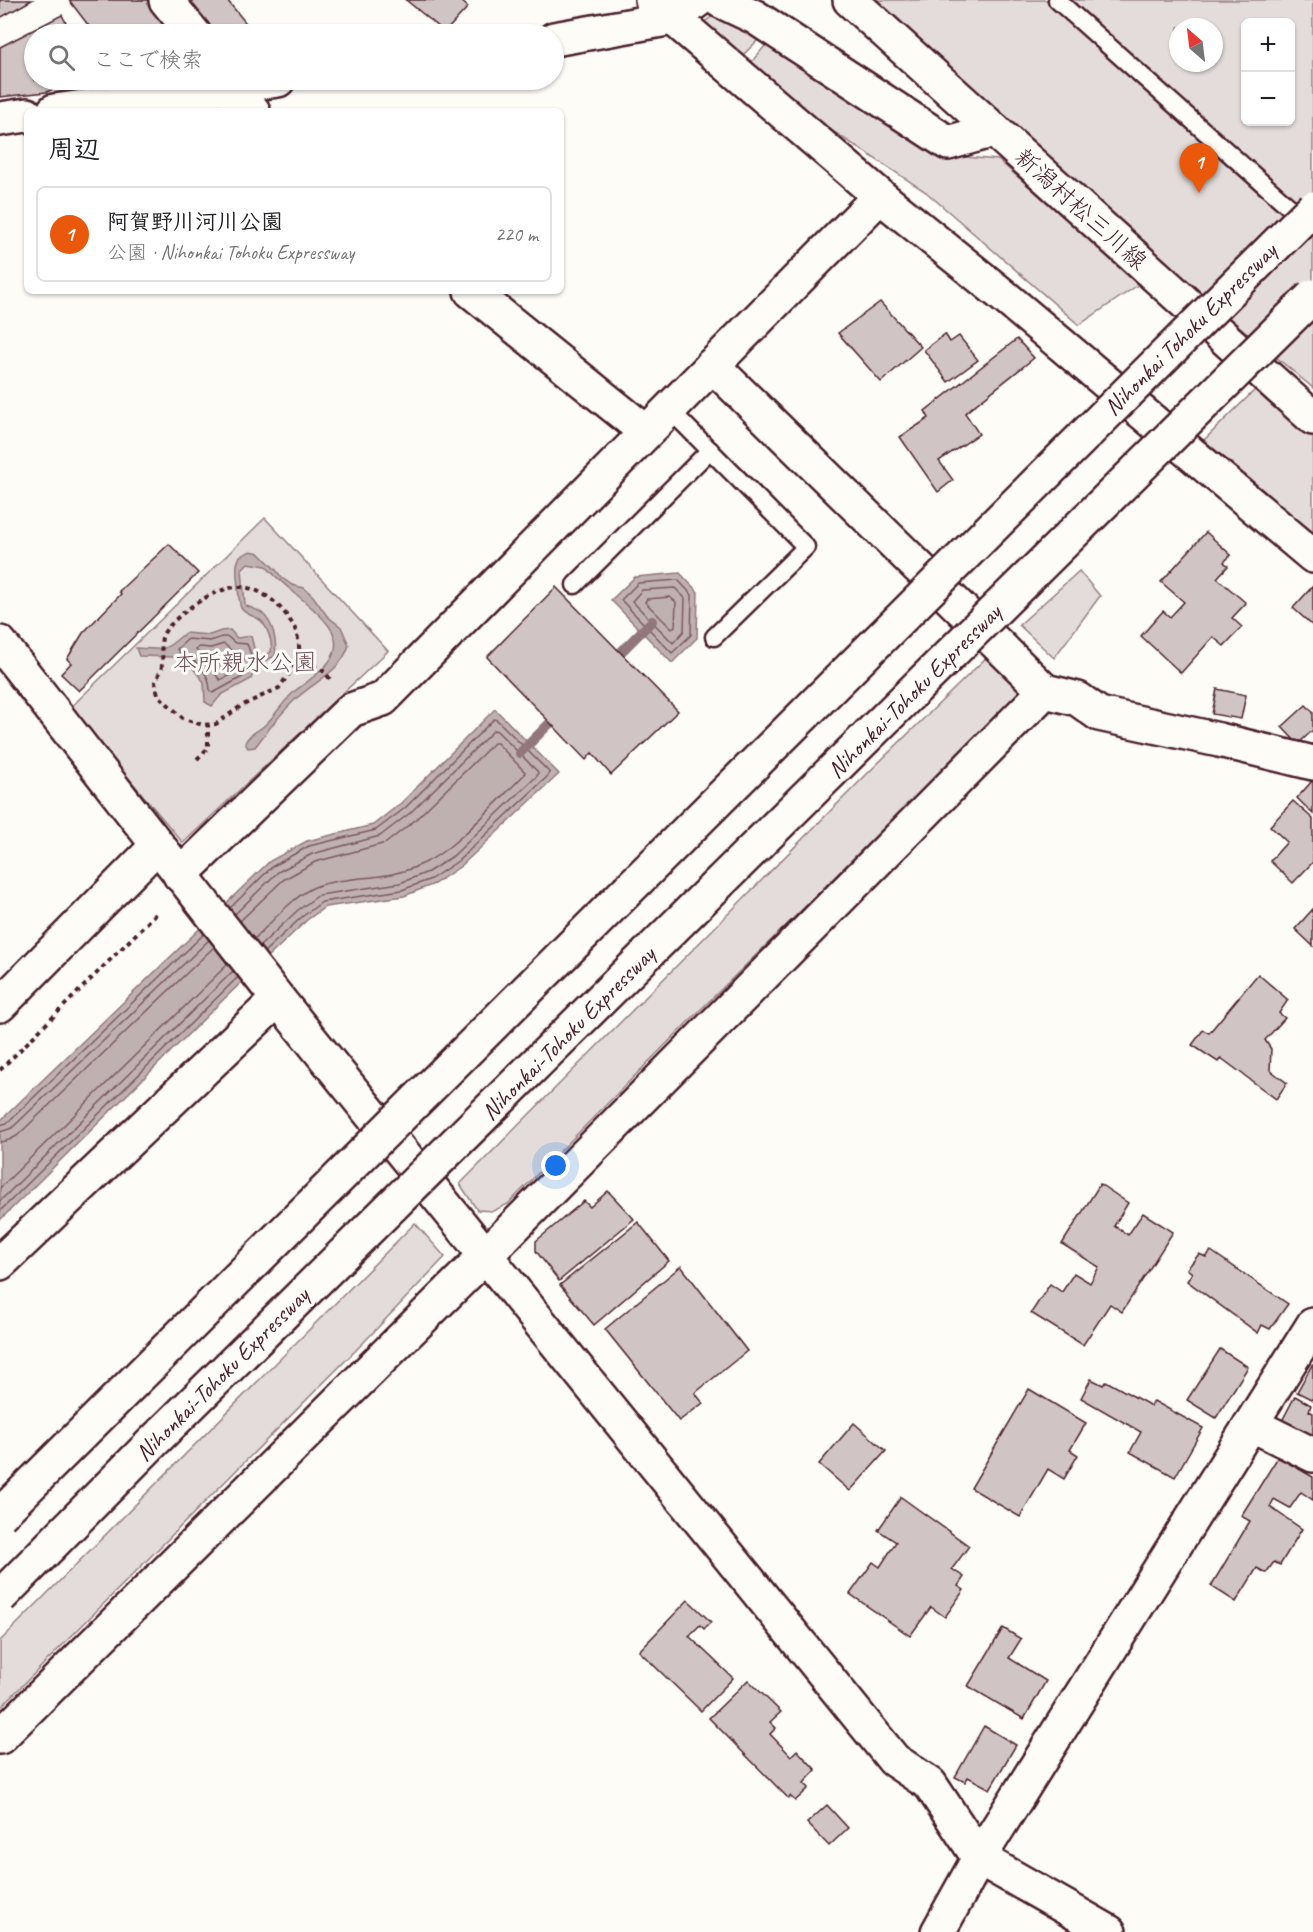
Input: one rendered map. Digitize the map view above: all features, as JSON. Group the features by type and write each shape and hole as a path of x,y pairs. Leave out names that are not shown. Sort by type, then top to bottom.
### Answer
{"main road":[{"path":"166,0 186,24"},
{"path":"719,0 755,17 948,143 994,130"},
{"name":"新潟村松三川線","path":"850,0 1313,418"},
{"path":"564,36 674,6 880,196 1000,293 1313,556"},
{"path":"72,108 181,90"},
{"path":"230,90 250,108"},
{"path":"0,118 24,115"},
{"path":"180,875 351,710 383,699 880,196"},
{"name":"Nihonkai Tohoku Expressway","path":"0,1515 1313,208"},
{"path":"475,294 646,432"},
{"path":"0,1597 149,1446 1313,296"},
{"path":"712,365 1045,691 1077,699 1099,714 1313,763"},
{"path":"0,643 278,999 894,1760 930,1784 979,1858 1109,1932"},
{"path":"0,1737 486,1255 1045,691"},
{"path":"0,1005 157,846"},
{"path":"0,1263 278,999"},
{"path":"938,1932 979,1858 1313,1325"},
{"path":"1251,1424 1313,1455"}],"lane":[{"path":"1057,0 1313,227"},
{"path":"669,409 806,547 714,638"},
{"path":"575,585 710,450"}],"path":[{"path":"240,587 259,592 279,605 295,628 300,658 279,688 241,706 216,724 203,725 184,718 158,695 155,682 163,666 160,639 166,629 195,604 212,594 240,587"},
{"path":"300,658 325,672 351,710"},
{"path":"197,759 208,748 208,725"},
{"path":"0,1070 157,913"}],"green space":[{"path":"868,0 1313,0 1313,388 1166,265"},
{"path":"714,15 767,31 737,61 699,26"},
{"path":"774,35 943,155 998,160 1138,285 1079,325 926,192 782,98 745,70"},
{"path":"1258,387 1313,432 1313,539 1199,445"},
{"name":"本所親水公園","path":"265,518 388,651 183,843 70,708"},
{"path":"1079,571 1100,596 1054,658 1019,625"},
{"path":"994,650 1025,677 1021,694 685,1025 508,1204 493,1211 477,1210 460,1184 872,769"},
{"path":"415,1223 445,1257 364,1342 0,1708 0,1641"}],"water":[{"path":"251,551 259,553 282,578 292,585 304,588 313,596 327,616 341,627 349,645 346,654 335,668 292,702 255,747 248,748 245,743 249,737 269,721 292,694 321,671 333,655 336,646 329,626 322,618 266,566 248,563 242,569 245,605 261,613 270,623 276,645 275,656 260,664 251,679 221,695 212,706 205,702 204,682 188,662 174,657 139,656 136,648 167,647 185,633 210,635 230,630 237,638 251,636 255,652 263,656 271,652 270,638 264,624 261,620 244,612 240,605 237,564 240,556"},
{"path":"680,573 698,592 697,638 672,663 611,600 635,577"},
{"path":"495,709 559,774 461,866 434,884 404,896 325,907 307,920 0,1220 0,1121 270,861 307,841 373,825 401,803"}],"building":[{"path":"0,0 32,0 0,18"},
{"path":"69,0 147,0 166,24 87,24"},
{"path":"188,0 227,0 247,24 202,24 185,3"},
{"path":"406,0 460,0 468,7 452,24 435,24"},
{"path":"62,15 67,24 45,24"},
{"path":"24,35 24,90 51,90 0,97 0,47"},
{"path":"880,302 921,347 881,382 838,333"},
{"path":"945,334 950,342 959,336 978,360 948,382 924,350"},
{"path":"1017,339 1034,358 965,413 979,434 939,461 953,480 938,492 900,437 929,418 925,411"},
{"path":"1206,532 1231,555 1224,562 1228,566 1217,578 1246,603 1232,618 1242,627 1224,646 1213,637 1181,673 1141,636 1163,611 1170,617 1184,602 1161,582"},
{"path":"169,544 198,573 79,691 61,674 71,663 67,659 83,633 121,594 119,591"},
{"path":"1313,586 1313,626 1293,608"},
{"path":"556,587 678,711 611,775 592,753 586,760 487,657"},
{"path":"1217,689 1246,695 1241,719 1212,714"},
{"path":"1306,705 1313,712 1313,730 1298,744 1282,727"},
{"path":"1313,780 1313,814 1297,798"},
{"path":"1293,801 1313,819 1313,862 1293,883 1270,861 1287,842 1270,826"},
{"path":"1313,909 1313,946 1295,929"},
{"path":"1258,974 1288,1000 1279,1013 1285,1018 1265,1040 1271,1049 1270,1070 1287,1083 1276,1099 1221,1058 1218,1062 1192,1045 1203,1030 1209,1033"},
{"path":"1100,1184 1128,1203 1114,1226 1128,1235 1143,1213 1173,1232 1122,1312 1110,1304 1083,1345 1031,1313 1050,1284 1062,1292 1074,1273 1090,1283 1099,1267 1062,1244"},
{"path":"608,1191 634,1219 559,1281 536,1251 536,1241 584,1201 590,1207"},
{"path":"638,1222 669,1261 594,1325 560,1285"},
{"path":"1211,1251 1288,1304 1270,1329 1262,1325 1258,1333 1187,1281 1192,1273 1187,1269 1199,1254 1206,1257"},
{"path":"681,1266 747,1351 695,1393 703,1403 679,1421 605,1329"},
{"path":"1220,1349 1248,1367 1216,1418 1187,1400"},
{"path":"1313,1365 1313,1400 1297,1392"},
{"path":"1091,1379 1103,1385 1106,1381 1151,1406 1154,1401 1203,1428 1175,1477 1130,1452 1141,1432 1081,1398"},
{"path":"1029,1389 1086,1423 1070,1450 1078,1455 1064,1479 1048,1469 1020,1517 971,1488"},
{"path":"1295,1396 1311,1405 1309,1411 1313,1413 1313,1434 1311,1438 1281,1423"},
{"path":"854,1423 886,1451 850,1491 819,1464"},
{"path":"1278,1457 1313,1477 1313,1500 1301,1492 1290,1508 1274,1499 1270,1507 1302,1529 1280,1565 1274,1562 1266,1573 1257,1568 1236,1602 1211,1586 1250,1521 1241,1516"},
{"path":"901,1497 969,1546 952,1569 964,1577 958,1586 964,1590 945,1617 931,1607 910,1636 850,1594 873,1562 880,1567 896,1542 878,1530"},
{"path":"688,1600 711,1622 704,1629 700,1625 689,1636 733,1678 701,1711 639,1651"},
{"path":"1003,1628 1021,1639 1009,1658 1046,1681 1024,1719 968,1686"},
{"path":"748,1680 781,1712 770,1722 776,1728 770,1734 791,1756 797,1750 816,1770 804,1783 809,1788 795,1801 790,1796 788,1798 709,1718"},
{"path":"984,1726 1016,1745 990,1789 968,1777 965,1782 955,1777"},
{"path":"827,1805 848,1828 829,1846 807,1823"}],"waterway":[{"path":"612,661 652,621"},
{"path":"520,753 560,713"}],"place":[{"name":"阿賀野川河川公園","path":"1199,193"}]}
